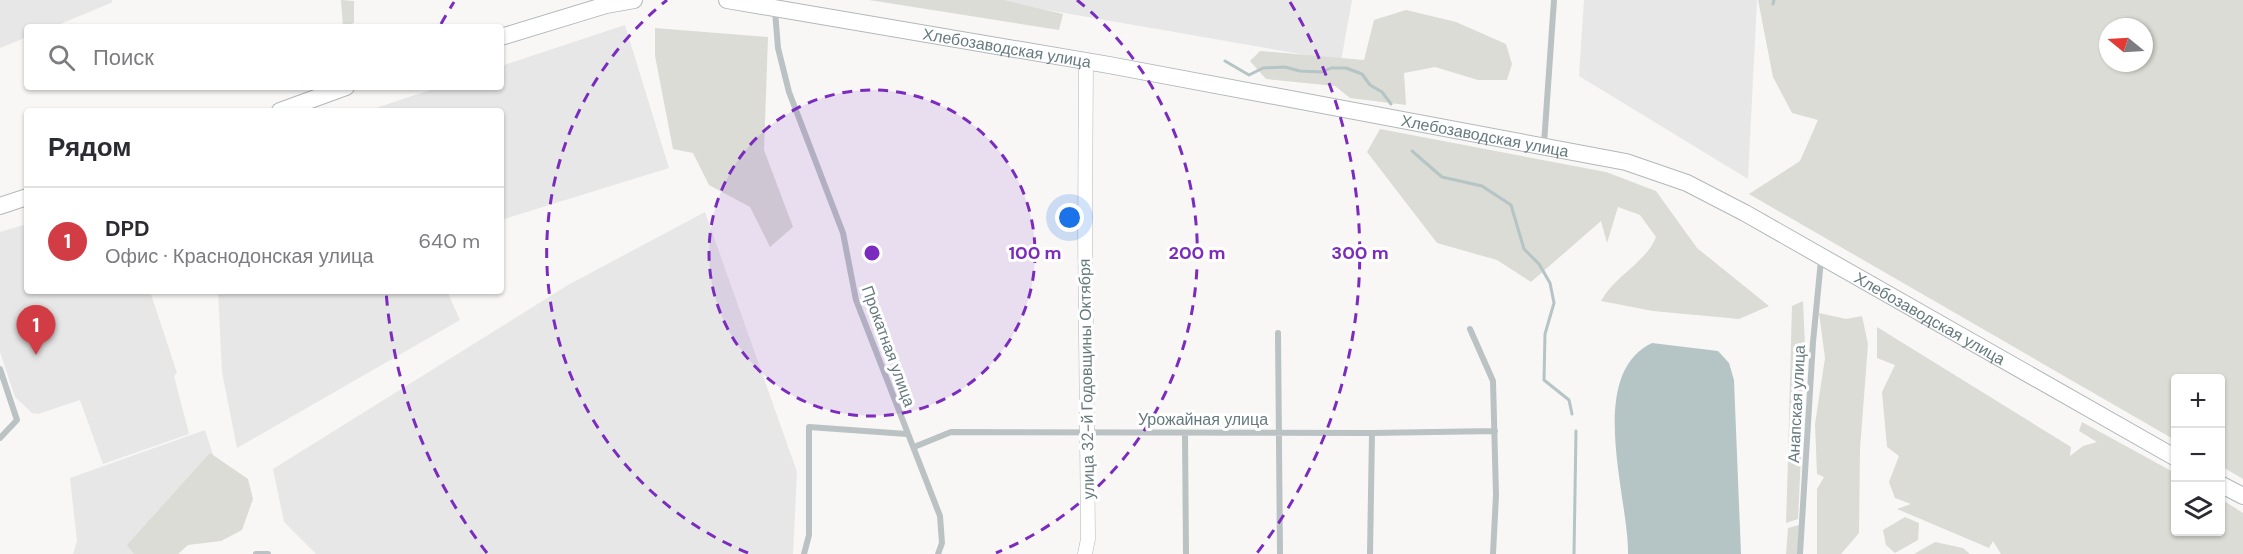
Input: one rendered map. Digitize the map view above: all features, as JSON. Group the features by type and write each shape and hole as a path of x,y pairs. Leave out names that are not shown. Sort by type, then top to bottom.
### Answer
{"main road":[{"path":"504,36 606,5 634,0"},
{"name":"Хлебозаводская улица","path":"727,0 1086,60 1626,162 1687,183 1822,256 2171,456"},
{"name":"улица 32-й Годовщины Октября","path":"1085,554 1088,539 1086,60"},
{"path":"288,108 338,90"},
{"path":"0,206 24,198"},
{"path":"2225,487 2243,496"}],"street":[{"path":"1544,145 1554,0"},
{"name":"Прокатная улица","path":"775,7 778,48 789,92 843,233 856,300 940,516 942,543 938,554"},
{"name":"Анапская улица","path":"1800,554 1813,342 1822,256"},
{"path":"1470,329 1493,381 1495,431 1493,554"},
{"path":"1278,333 1280,554"},
{"path":"0,369 17,420 0,438"},
{"path":"804,554 809,535 809,427 907,434"},
{"name":"Урожайная улица","path":"914,447 951,432 1372,434 1495,431"},
{"path":"1185,434 1186,554"},
{"path":"1370,554 1372,434"},
{"path":"256,554 267,553"}],"shaded area":[{"path":"0,0 113,0 111,3 60,24 24,24 24,38 0,48"},
{"path":"341,0 354,1 354,23 343,24"},
{"path":"869,0 1003,0 1063,14 1059,30"},
{"path":"990,0 1352,0 1341,61"},
{"path":"1584,0 1757,0 1748,179 1579,76"},
{"path":"1758,0 2243,0 2243,479 2225,468 2225,374 2171,374 2171,438 1749,194 1800,161 1818,120 1792,113 1773,77"},
{"path":"1406,10 1456,22 1506,44 1512,64 1507,80 1478,80 1435,67 1404,73 1406,105 1350,98 1335,86 1266,79 1250,61 1260,51 1364,60 1374,20"},
{"path":"625,25 669,168 504,219 504,108 376,108 430,90 504,90 504,65"},
{"path":"655,28 768,37 764,150 793,227 770,247 750,207 709,185 693,153 673,149 655,56"},
{"path":"1380,129 1606,172 1656,191 1697,248 1769,306 1739,319 1653,311 1601,301 1614,284 1645,255 1656,237 1640,215 1618,207 1607,243 1601,221 1531,282 1497,260 1437,243 1367,152"},
{"path":"705,212 797,472 793,554 316,554 284,522 273,469 568,285"},
{"path":"24,225 24,294 151,294 177,373 174,376 189,434 103,464 80,400 38,414 32,413 15,397 0,352 0,232"},
{"path":"218,294 448,294 460,320 237,448 222,372"},
{"path":"1803,301 1806,369 1801,449 1788,455 1792,306"},
{"path":"1819,313 1846,319 1862,316 1868,344 1860,449 1859,533 1841,554 1817,554 1817,489 1824,477 1817,474 1815,424 1825,358"},
{"path":"1877,327 2071,447 2070,456 2083,446 2097,442 2079,431 2082,422 2171,471 2171,536 2225,536 2225,502 2243,513 2243,554 2001,554 1993,541 1989,548 1897,509 1911,504 1895,498 1889,482 1899,456 1887,447 1882,392 1895,365 1877,358"},
{"path":"1652,343 1718,351 1729,363 1734,380 1741,554 1628,554 1615,439 1615,409 1620,382 1632,359"},
{"path":"205,430 218,470 133,554 73,554 77,541 70,478"},
{"path":"210,453 248,479 253,499 242,530 221,541 188,545 178,554 134,554 127,545"},
{"path":"1801,456 1798,519 1786,523 1788,460"},
{"path":"1905,517 1919,523 1918,540 1895,553 1886,545 1883,530"},
{"path":"1799,525 1798,554 1786,554 1788,528"},
{"path":"1935,542 1963,548 1970,554 1914,554"}],"waterway":[{"path":"1773,4 1774,0"},
{"path":"1225,61 1249,75 1263,68 1285,67 1300,71 1322,72 1331,68 1346,68 1362,74 1370,85 1382,92 1391,104"},
{"path":"1412,151 1442,177 1482,186 1511,205 1524,249 1539,264 1550,283 1554,303 1545,334 1544,380 1569,400 1572,414"},
{"path":"1574,554 1576,431"}],"place":[{"name":"DPD","path":"36,355"}]}
